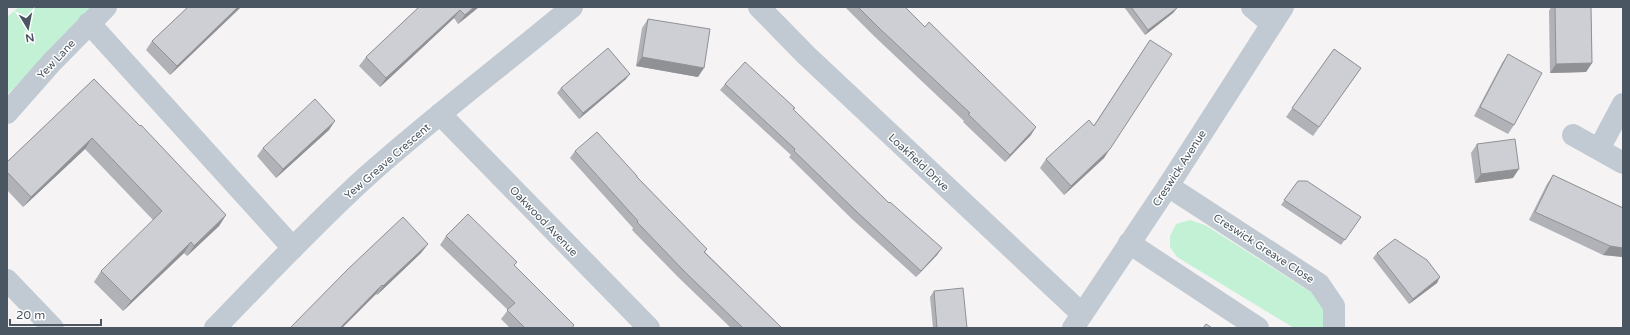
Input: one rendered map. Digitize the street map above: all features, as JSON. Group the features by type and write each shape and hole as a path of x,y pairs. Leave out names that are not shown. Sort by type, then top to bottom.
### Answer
{"street":[{"name":"Yew Lane","path":"7,113 52,62 106,7"},
{"name":"Yew Greave Crescent","path":"215,328 293,248 366,177 440,114 572,7"},
{"name":"Loakfield Drive","path":"759,7 1077,321"},
{"path":"1252,7 1278,15"},
{"name":"Creswick Avenue","path":"1077,321 1168,186 1278,15"},
{"path":"89,24 293,248"},
{"path":"1599,149 1623,104"},
{"name":"Oakwood Avenue","path":"440,114 649,328"},
{"path":"1573,135 1623,163"},
{"name":"Creswick Greave Close","path":"1168,186 1319,284 1334,306 1334,328"},
{"path":"1129,243 1258,328"},
{"path":"7,280 53,328"}],"green space":[{"path":"19,7 94,7 7,95 7,17"},
{"path":"1190,220 1205,225 1325,301 1325,325 1323,328 1294,328 1177,257 1170,247 1170,236 1176,224"}],"building":[{"path":"188,7 238,7 177,66 152,41"},
{"path":"419,7 474,7 465,15 460,10 386,78 366,57"},
{"path":"858,7 905,7 925,27 929,22 1036,127 1010,155 968,114 970,113"},
{"path":"1131,7 1176,7 1177,8 1148,30"},
{"path":"1555,7 1591,7 1592,63 1556,64"},
{"path":"648,19 710,29 704,68 642,57"},
{"path":"1150,40 1172,54 1110,149 1071,186 1046,159 1089,120 1094,126"},
{"path":"608,48 630,74 583,113 561,88"},
{"path":"1334,49 1361,68 1319,127 1292,108"},
{"path":"1508,54 1542,73 1514,125 1480,107"},
{"path":"745,62 795,108 793,109 889,203 890,202 942,248 921,271 857,212 794,151 795,149 725,84"},
{"path":"94,79 140,126 141,125 226,215 194,246 191,242 131,301 101,271 162,211 92,138 31,197 7,172 7,162"},
{"path":"315,99 335,121 283,169 263,148"},
{"path":"597,132 637,177 707,249 704,252 782,328 743,328 684,271 637,222 638,221 575,151"},
{"path":"1515,139 1519,169 1481,174 1477,144"},
{"path":"1553,175 1623,208 1623,248 1610,246 1535,212"},
{"path":"1298,181 1307,181 1361,217 1345,240 1284,200"},
{"path":"468,214 517,262 514,265 574,325 572,328 525,328 507,310 515,303 446,236"},
{"path":"403,217 428,244 383,286 382,285 340,328 290,328 348,269"},
{"path":"1395,239 1427,260 1440,277 1413,299 1377,253"},
{"path":"963,288 967,328 937,328 934,291"},
{"path":"1206,324 1212,328 1203,328"}]}
